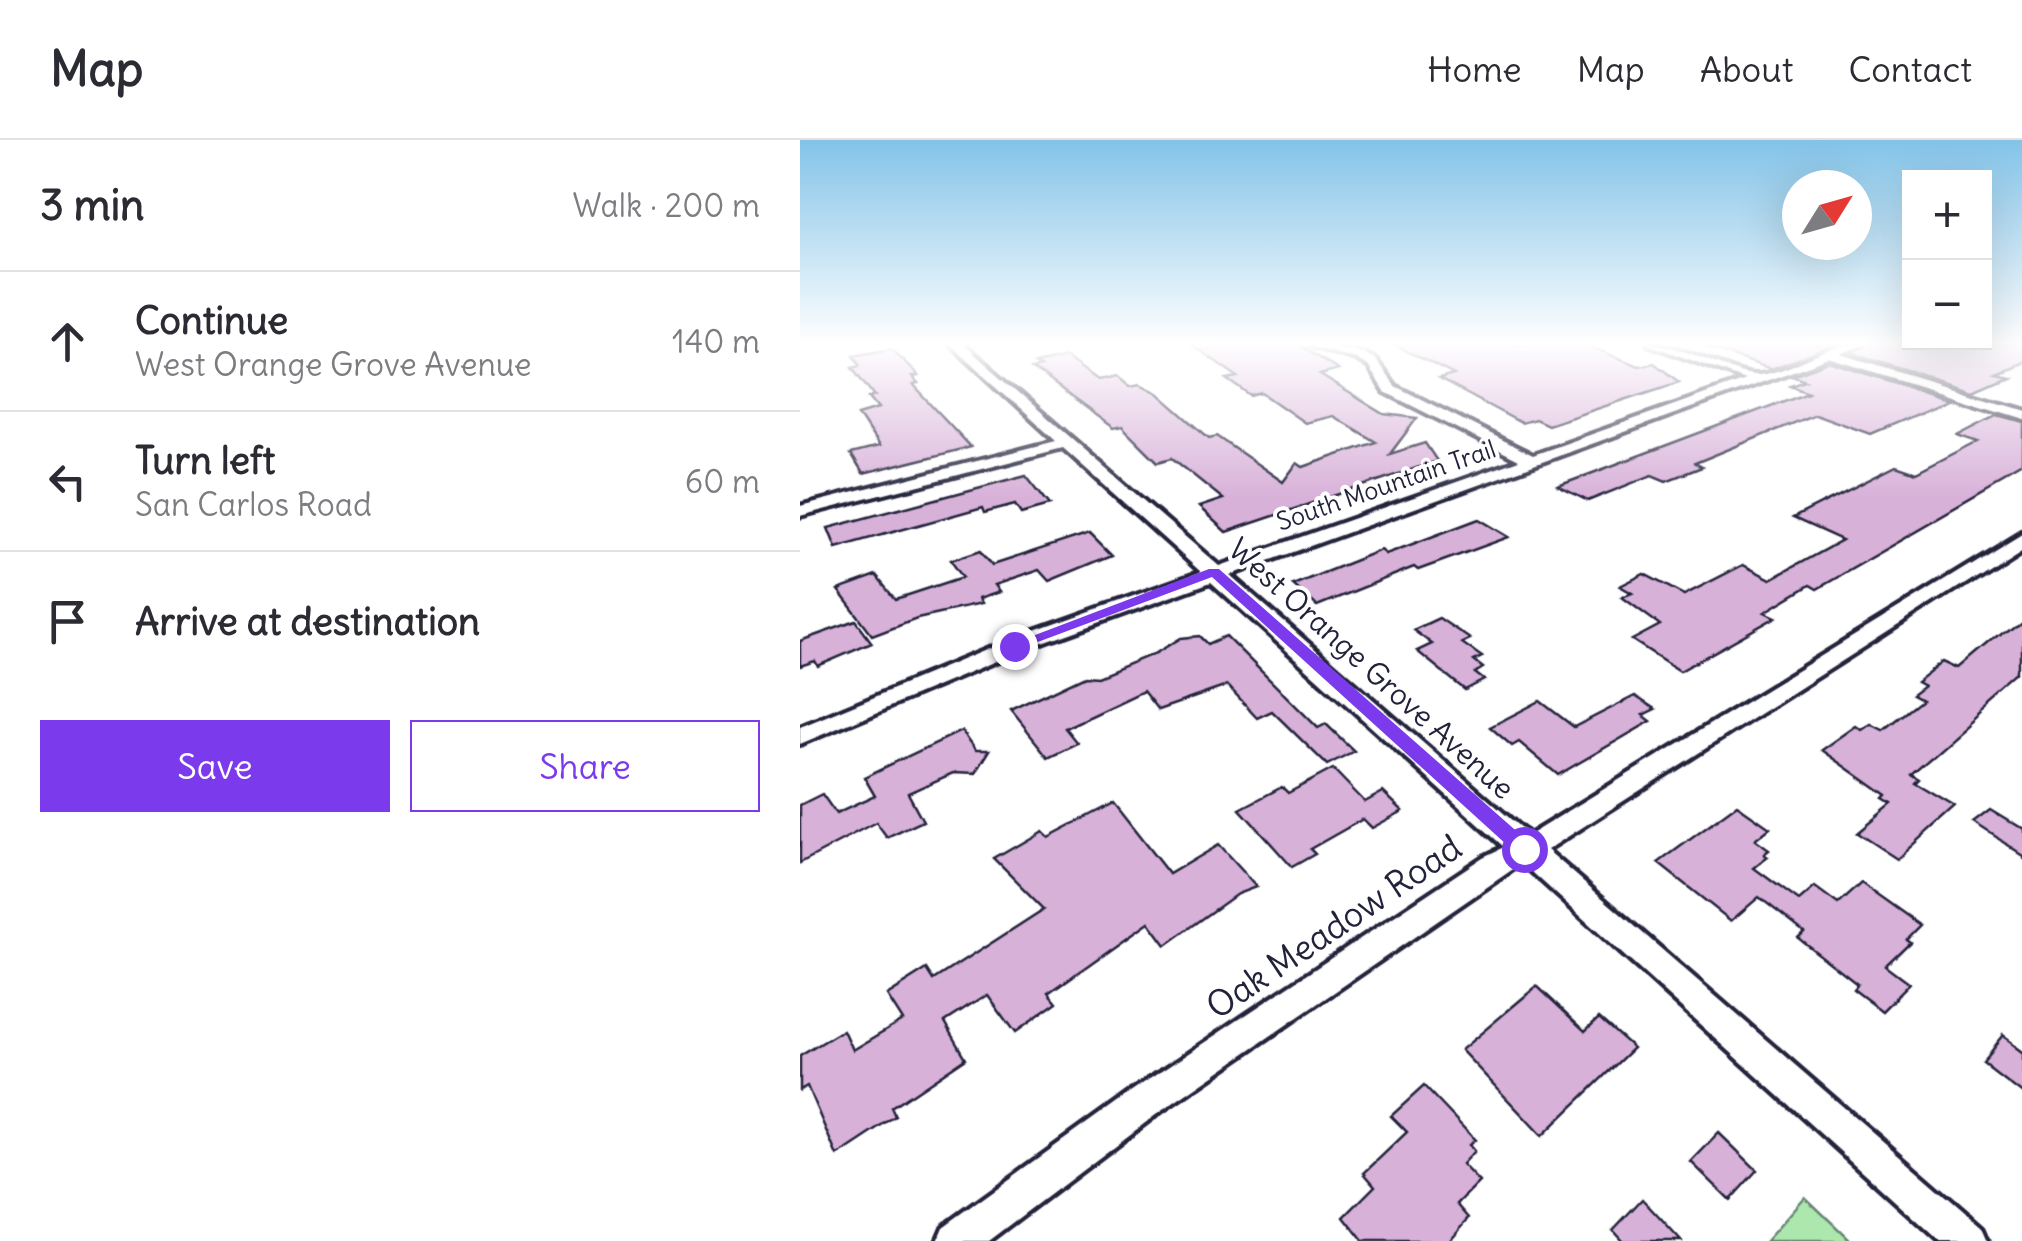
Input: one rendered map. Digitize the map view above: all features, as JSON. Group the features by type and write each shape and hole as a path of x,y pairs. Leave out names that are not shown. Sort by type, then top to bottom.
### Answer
{"street":[{"name":"West Orange Grove Avenue","path":"1015,395 1968,1241"},
{"path":"1403,395 1531,460"},
{"name":"South Mountain Trail","path":"800,736 1014,646 1715,395"},
{"path":"1962,395 2022,414"},
{"path":"800,511 1068,442"},
{"name":"Oak Meadow Road","path":"957,1241 1145,1102 1492,865 1561,832 2022,538"}],"green space":[{"path":"1805,1197 1851,1241 1766,1241"}],"building":[{"path":"923,395 971,447 863,474 851,454 879,447 858,415 878,409 869,398"},
{"path":"1069,395 1161,395 1209,438 1217,436 1283,482 1297,463 1303,467 1376,442 1333,416 1305,423 1265,395 1353,395 1384,414 1417,418 1390,454 1425,443 1437,461 1226,532 1199,507 1223,499 1172,458 1158,462 1122,426 1113,428"},
{"path":"1470,395 1638,395 1548,425 1535,419 1521,423"},
{"path":"1799,395 1935,395 1950,400 1870,434 1815,414 1695,463 1702,467 1666,481 1652,475 1588,501 1558,486"},
{"path":"1996,414 2022,421 2022,471 1817,589 1810,585 1765,612 1776,617 1680,671 1632,640 1660,625 1622,597 1632,593 1620,586 1644,574 1684,595 1743,565 1771,579 1842,540 1793,518 1896,466 1916,473 1978,441 1957,434"},
{"path":"1026,475 1050,505 1021,513 1015,504 985,512 983,507 836,548 828,528"},
{"path":"1479,519 1509,537 1418,570 1414,567 1317,606 1293,585 1381,550 1386,554"},
{"path":"1090,533 1112,555 1049,581 1039,570 994,585 999,592 978,599 981,604 917,618 872,635 838,590 877,576 896,599 963,577 951,560 981,550 992,565"},
{"path":"2022,615 2022,677 1911,774 1919,779 1915,783 1955,807 1897,859 1857,833 1892,804 1884,799 1887,796 1822,750 1856,726 1862,730 1871,724 1883,730 1921,700 1912,695 1924,686 1917,682 1944,661 1959,668"},
{"path":"1439,618 1470,639 1462,643 1482,657 1474,661 1483,668 1475,673 1484,680 1465,690 1417,651 1432,644 1413,630"},
{"path":"856,621 872,643 818,666 815,661 800,666 800,641"},
{"path":"1200,636 1208,644 1226,636 1318,728 1326,724 1354,751 1327,765 1272,711 1257,718 1227,686 1158,710 1143,691 1065,728 1077,743 1048,757 1011,711 1085,676 1097,677 1156,653 1181,638"},
{"path":"1635,696 1655,709 1643,715 1651,721 1558,775 1519,742 1512,746 1490,727 1540,701 1574,727"},
{"path":"961,731 975,751 989,751 975,774 953,773 908,793 923,821 887,838 876,823 800,863 800,805 822,794 836,814 875,796 864,777"},
{"path":"1333,769 1365,802 1383,792 1403,811 1372,828 1363,819 1310,849 1315,854 1292,867 1240,809 1282,787 1288,793"},
{"path":"1113,803 1169,874 1218,845 1256,887 1237,894 1166,945 1149,922 1049,993 1057,1003 1015,1033 987,995 945,1022 966,1058 892,1108 896,1117 837,1156 807,1086 800,1090 800,1056 843,1030 852,1050 902,1020 886,995 927,969 934,980 1044,909 994,859 1042,831 1048,837"},
{"path":"1737,805 1770,828 1755,840 1769,850 1764,854 1768,857 1754,868 1799,901 1815,887 1838,904 1861,883 1920,925 1906,939 1910,942 1885,966 1909,984 1882,1011 1853,989 1857,984 1798,938 1804,932 1759,897 1731,921 1658,863"},
{"path":"1991,810 2022,829 2022,854 1974,823"},
{"path":"1537,986 1585,1031 1599,1018 1633,1048 1542,1136 1461,1050"},
{"path":"2003,1035 2022,1049 2022,1089 1983,1059"},
{"path":"1424,1086 1475,1140 1469,1145 1474,1151 1462,1164 1479,1182 1457,1204 1469,1218 1449,1241 1363,1241 1344,1217 1375,1186 1364,1173 1407,1132 1391,1116"},
{"path":"1719,1133 1757,1170 1730,1200 1691,1162"},
{"path":"1642,1199 1681,1241 1623,1241 1613,1230"}],"route":[{"path":"1014,646 1214,572 1524,849"}]}
